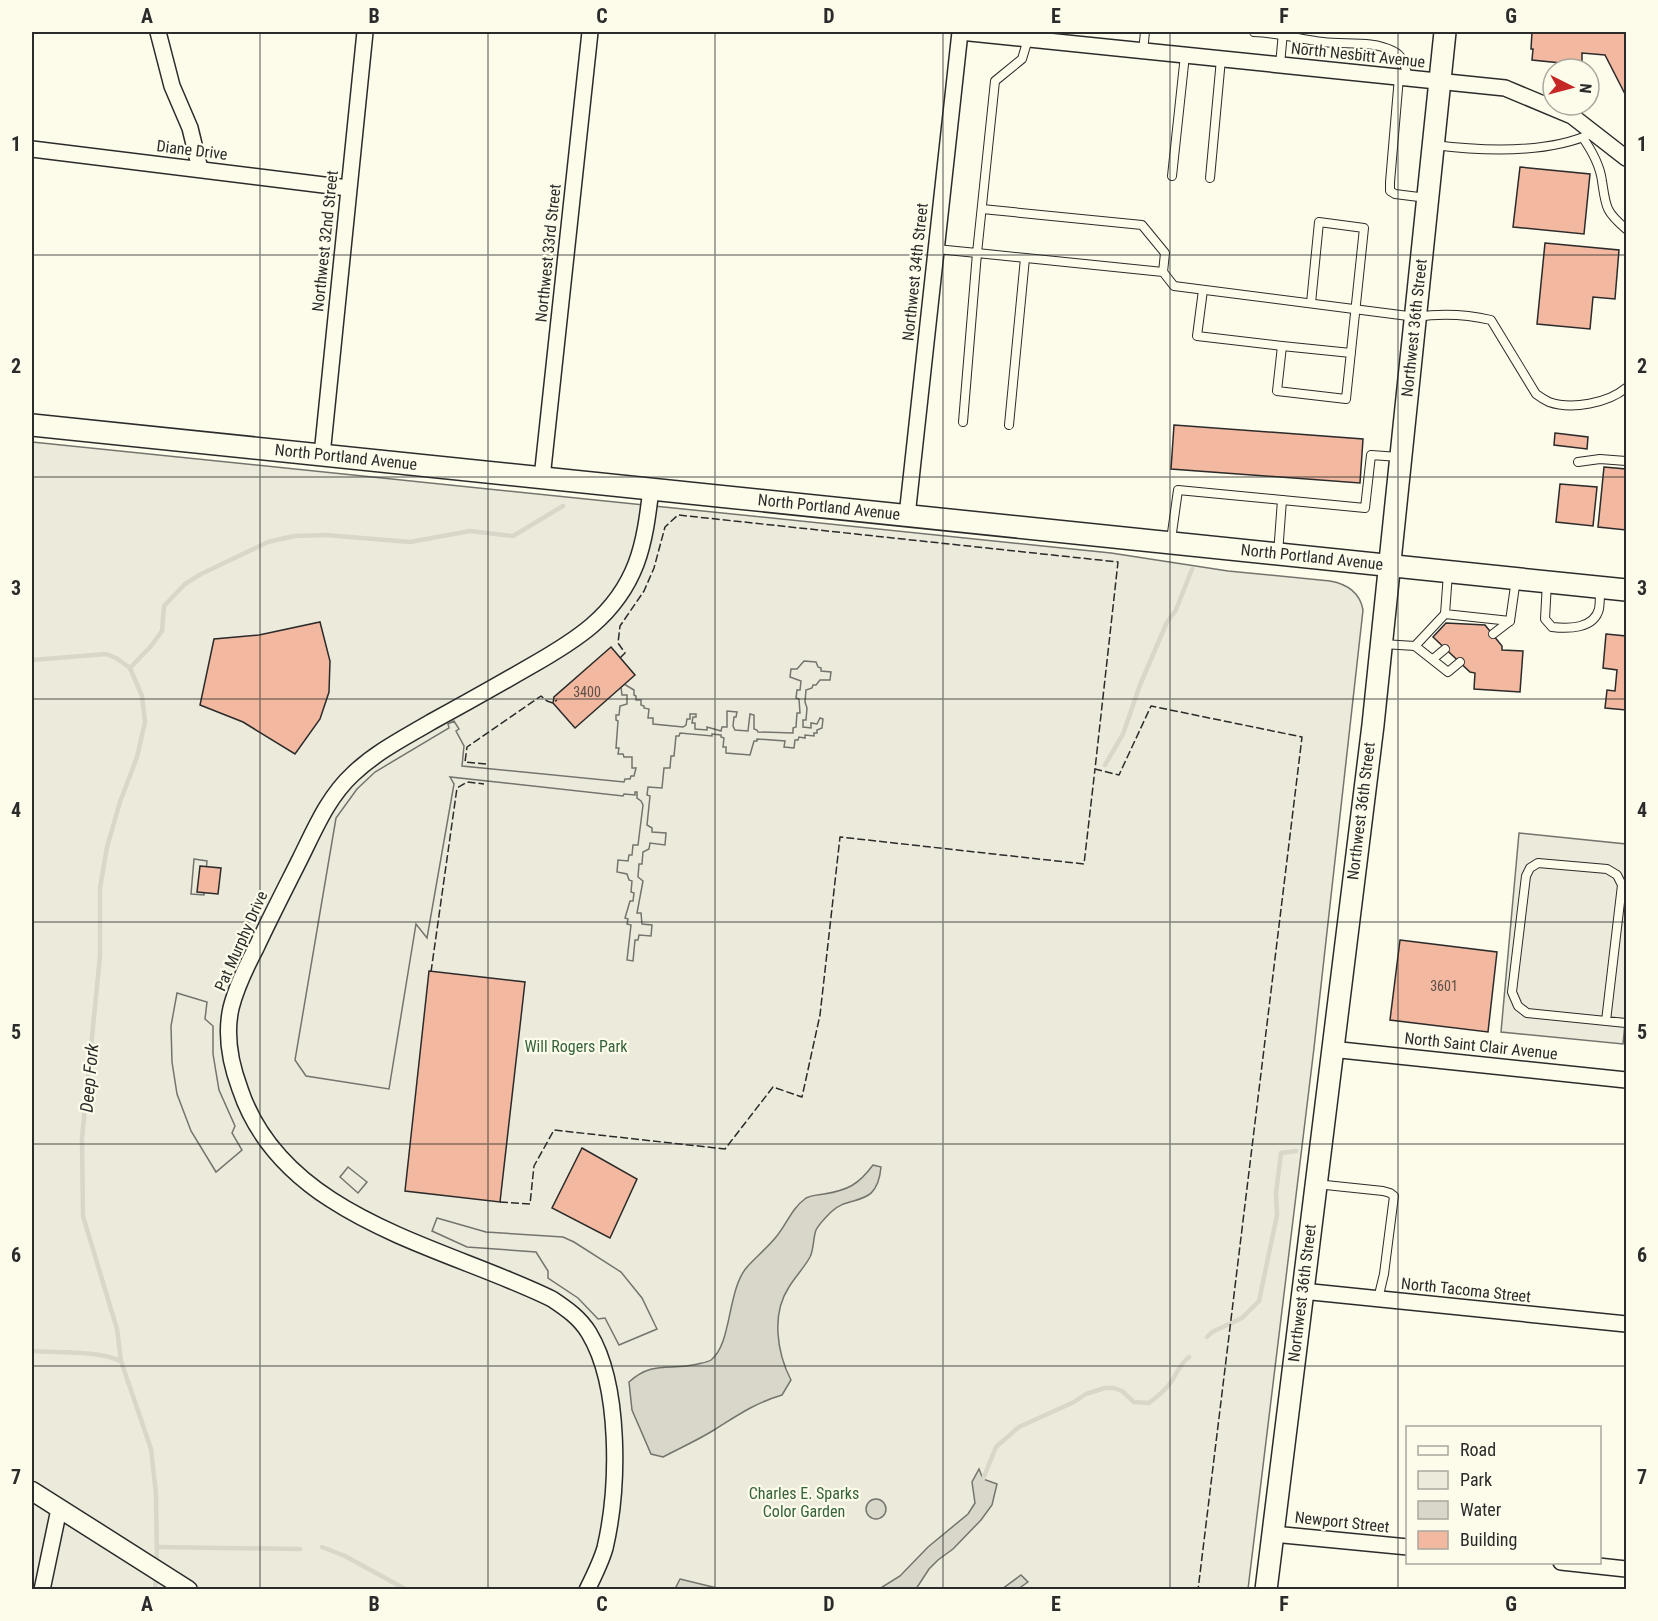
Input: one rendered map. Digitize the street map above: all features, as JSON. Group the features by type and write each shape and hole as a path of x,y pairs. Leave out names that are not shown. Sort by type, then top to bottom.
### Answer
{"main road":[{"name":"Northwest 36th Street","path":"1266,1590 1382,644 1445,32"},
{"name":"North Portland Avenue","path":"32,425 1626,590"}],"street":[{"path":"158,32 172,86 190,128 200,169"},
{"name":"Northwest 32nd Street","path":"322,455 365,32"},
{"name":"Northwest 33rd Street","path":"542,478 590,32"},
{"name":"North Nesbitt Avenue","path":"960,32 1505,88 1572,116 1589,135 1626,158"},
{"name":"Northwest 34th Street","path":"907,516 960,32"},
{"name":"Diane Drive","path":"32,149 348,188"},
{"name":"Pat Murphy Drive","path":"587,1590 605,1548 614,1474 608,1380 600,1354 589,1333 572,1312 552,1299 390,1231 345,1208 297,1174 276,1154 250,1116 231,1056 231,1009 265,930 324,812 341,786 379,752 564,647 588,631 622,592 636,564 646,526 651,489"},
{"name":"North Saint Clair Avenue","path":"1331,1049 1626,1080"},
{"name":"North Tacoma Street","path":"1302,1291 1626,1324"},
{"path":"32,1491 186,1588"},
{"path":"42,1590 58,1509"},
{"name":"Newport Street","path":"1273,1534 1406,1547"},
{"path":"1572,1564 1626,1569"}],"lane":[{"path":"1143,51 1145,32"},
{"path":"1254,32 1283,33 1323,42 1372,45 1392,50 1403,61 1403,78 1390,191 1395,194 1428,198"},
{"path":"1280,65 1283,33"},
{"path":"963,422 995,81 1022,59 1028,39"},
{"path":"1172,176 1185,55"},
{"path":"1210,178 1221,59"},
{"path":"1434,145 1465,149 1541,147 1589,135 1602,181 1604,202 1613,218 1626,229"},
{"path":"982,209 1142,225 1165,254 1163,272 1174,286 1416,316 1467,315 1491,320 1536,394 1548,402 1565,404 1600,402 1626,388"},
{"path":"1282,346 1277,391 1346,399 1364,228 1319,222 1311,303"},
{"path":"936,249 1163,272"},
{"path":"1009,425 1025,258"},
{"path":"1203,290 1197,336 1351,353"},
{"path":"1170,543 1178,490 1365,508 1371,455 1401,458"},
{"path":"1578,462 1600,459 1626,462"},
{"path":"1278,554 1282,500"},
{"path":"1415,646 1445,614 1448,571"},
{"path":"1493,634 1510,621 1516,578"},
{"path":"1547,581 1545,619 1552,627 1569,629 1587,623 1595,616 1599,610 1600,587"},
{"path":"1445,614 1510,621"},
{"path":"1475,624 1483,617"},
{"path":"1382,644 1415,646 1448,672 1460,662"},
{"path":"1433,659 1445,649"},
{"path":"1606,1021 1624,885 1617,875 1607,869 1538,863 1530,868 1526,876 1512,992 1518,1006 1527,1014 1626,1023"},
{"path":"1315,1184 1390,1192 1394,1196 1384,1274 1378,1299"}],"green space":[{"name":"Will Rogers Park","path":"32,442 1111,553 1228,571 1330,581 1352,590 1363,610 1314,1048 1248,1589 32,1589"}],"shaded area":[{"path":"804,661 816,662 821,671 831,672 830,680 820,680 812,688 806,690 807,708 803,727 811,728 811,723 817,724 820,718 823,719 822,728 814,733 814,736 799,737 795,740 794,748 784,747 785,741 757,739 754,741 750,755 726,753 726,747 723,747 724,738 721,735 680,733 676,736 670,768 664,768 662,788 648,787 647,795 650,796 647,825 652,828 652,832 666,833 665,845 650,843 649,849 643,852 642,864 639,864 638,877 643,881 637,913 641,913 642,924 652,925 651,936 639,935 638,940 635,940 633,961 627,960 631,925 627,924 628,919 625,918 630,901 633,901 632,881 629,880 627,874 617,872 618,860 628,861 629,855 632,855 633,845 638,845 643,805 637,798 637,792 635,795 624,794 623,796 450,777 454,784 427,938 416,924 389,1089 306,1076 295,1060 336,818 357,789 375,772 449,728 448,724 454,721 459,729 456,731 464,746 462,766 624,782 625,779 634,776 636,768 632,768 632,757 618,754 619,748 616,748 618,721 616,715 619,715 620,706 627,704 627,695 622,695 621,687 624,684 634,690 636,700 641,700 644,708 649,709 648,718 653,718 653,724 683,727 687,719 690,719 690,714 696,714 692,723 695,723 695,729 707,730 707,727 721,731 722,727 727,727 727,711 737,712 733,726 735,730 748,731 750,714 754,715 754,729 758,732 793,733 797,713 800,713 799,699 796,698 801,681 790,677 791,669 797,669"},
{"path":"1519,833 1626,844 1626,1013 1623,1044 1501,1032"},
{"path":"194,859 207,861 204,895 191,894"},
{"path":"177,993 207,1002 205,1019 213,1026 213,1054 219,1090 235,1126 232,1133 242,1150 216,1172 191,1131 177,1094 172,1062 171,1026"},
{"path":"348,1167 367,1182 358,1193 340,1177"},
{"path":"437,1218 486,1232 563,1237 574,1242 621,1272 642,1298 657,1329 619,1345 605,1318 598,1319 578,1298 548,1278 548,1271 536,1252 467,1247 432,1231"}],"water":[{"path":"873,1165 881,1167 874,1190 862,1198 838,1206 821,1223 816,1230 810,1257 783,1298 778,1321 779,1346 791,1380 782,1395 739,1414 663,1457 651,1454 632,1410 629,1382 654,1368 688,1366 711,1360 723,1342 741,1277 747,1267 776,1237 801,1202 808,1197 840,1191 852,1186"},
{"path":"979,1469 983,1479 997,1484 992,1505 981,1520 953,1549 929,1569 916,1589 879,1589 900,1576 928,1547 968,1514 975,1503 972,1482"},
{"path":"876,1499 883,1502 886,1509 883,1516 876,1519 869,1516 866,1509 869,1502"},
{"path":"1021,1575 1028,1582 1018,1589 1002,1589"},
{"path":"680,1579 721,1589 675,1589"}],"building":[{"path":"1532,32 1626,32 1626,96 1605,55 1582,53 1582,57 1541,57 1541,61 1532,60 1533,49 1531,49"},
{"path":"1520,167 1590,174 1584,234 1513,227"},
{"path":"1545,243 1619,250 1615,299 1593,297 1590,329 1537,324"},
{"path":"1174,425 1363,439 1360,483 1171,469"},
{"path":"1555,433 1588,437 1587,449 1554,445"},
{"path":"1604,467 1626,469 1626,530 1598,527"},
{"path":"1560,484 1597,487 1593,526 1556,522"},
{"path":"320,622 330,661 329,692 320,719 295,754 243,722 200,705 214,639 259,635"},
{"path":"1446,623 1485,625 1502,646 1502,650 1523,651 1520,692 1474,689 1475,673 1470,672 1433,637"},
{"path":"1606,634 1626,636 1626,710 1605,708 1607,690 1615,691 1617,670 1603,668"},
{"path":"611,647 635,675 575,728 553,703 554,697"},
{"path":"200,866 221,868 218,894 197,892"},
{"path":"1400,940 1497,952 1488,1032 1390,1020"},
{"path":"429,971 525,982 500,1202 405,1191"},
{"path":"582,1148 637,1179 610,1238 552,1208"}],"waterway":[{"path":"130,668 162,631 164,606 185,584 268,542 294,536 326,535 410,542 470,531 513,536 563,506"},
{"path":"1105,765 1123,734 1140,685 1167,622 1176,610 1192,569"},
{"name":"Deep Fork","path":"32,660 106,654 130,668 142,696 145,722 137,757 120,802 107,847 100,888 100,956 82,1138 83,1216 117,1329 121,1361 151,1449 156,1494 157,1565"},
{"path":"1207,1337 1212,1332 1242,1318 1259,1301 1277,1215 1276,1193 1281,1153 1296,1151"},
{"path":"32,1351 101,1355 120,1361"},
{"path":"983,1479 996,1447 1019,1427 1074,1402 1086,1394 1105,1388 1122,1391 1134,1402 1149,1403 1166,1388 1189,1357"},
{"path":"157,1547 300,1549"},
{"path":"322,1547 345,1556 407,1590"},
{"name":"Deep Fork","path":"155,1590 156,1576"}],"fence":[{"path":"620,658 625,653 618,643 620,626 644,591 654,568 665,527 678,515 1118,562 1095,769 1119,775 1151,706 1302,737 1198,1590"},
{"path":"486,764 465,762 467,747 541,696 553,703 557,700"},
{"path":"500,1202 530,1204 534,1166 554,1130 725,1149 773,1087 802,1097 820,1015 840,837 1084,864 1095,769"},
{"path":"431,972 457,788 467,782 484,784"}],"park label":[{"name":"Charles E. Sparks Color Garden","path":"804,1502"}]}
